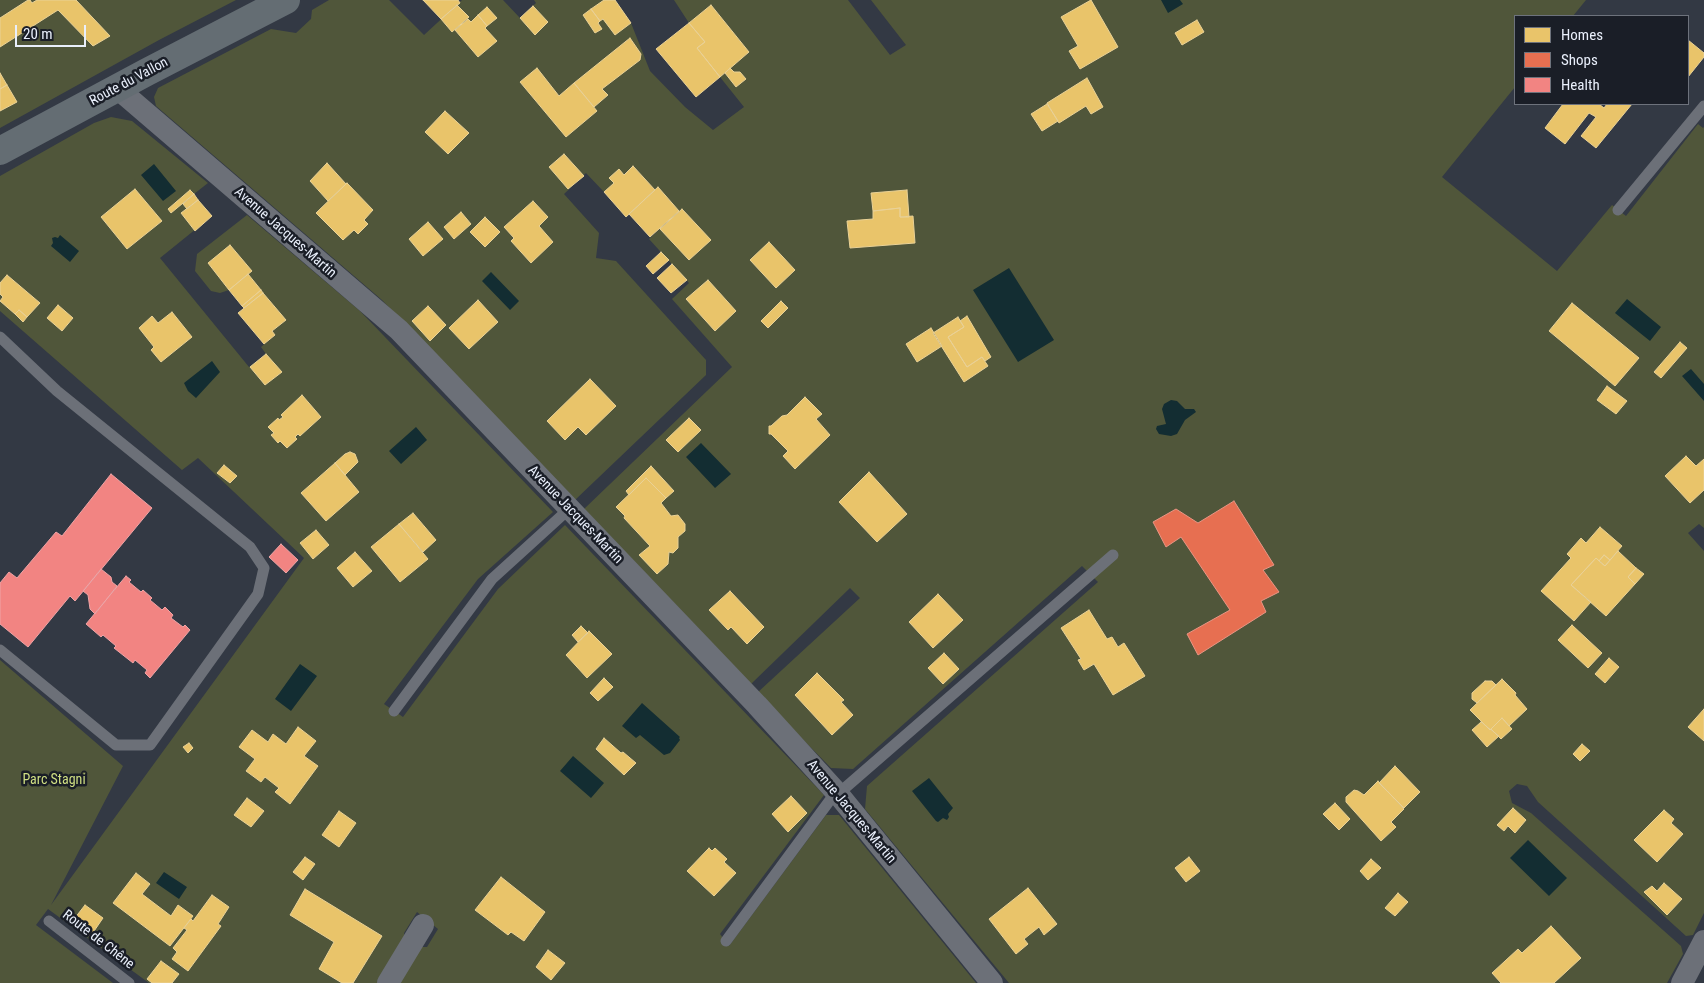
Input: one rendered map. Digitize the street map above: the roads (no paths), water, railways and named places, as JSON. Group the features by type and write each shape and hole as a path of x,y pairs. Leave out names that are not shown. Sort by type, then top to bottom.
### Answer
{"main road":[{"name":"Route du Vallon","path":"0,151 286,0"}],"street":[{"name":"Avenue Jacques-Martin","path":"117,88 399,330 757,706 837,793 992,983"},
{"path":"388,983 423,925"},
{"path":"1682,983 1704,942"}],"lane":[{"path":"1618,210 1704,106"},
{"path":"0,337 57,392 250,547 264,568 258,594 150,745 116,745 0,650"},
{"path":"394,711 492,580 569,509"},
{"path":"726,941 837,793 1113,555"},
{"name":"Route de Chêne","path":"49,921 129,983"}],"park label":[{"name":"Parc Stagni","path":"54,780"}]}
